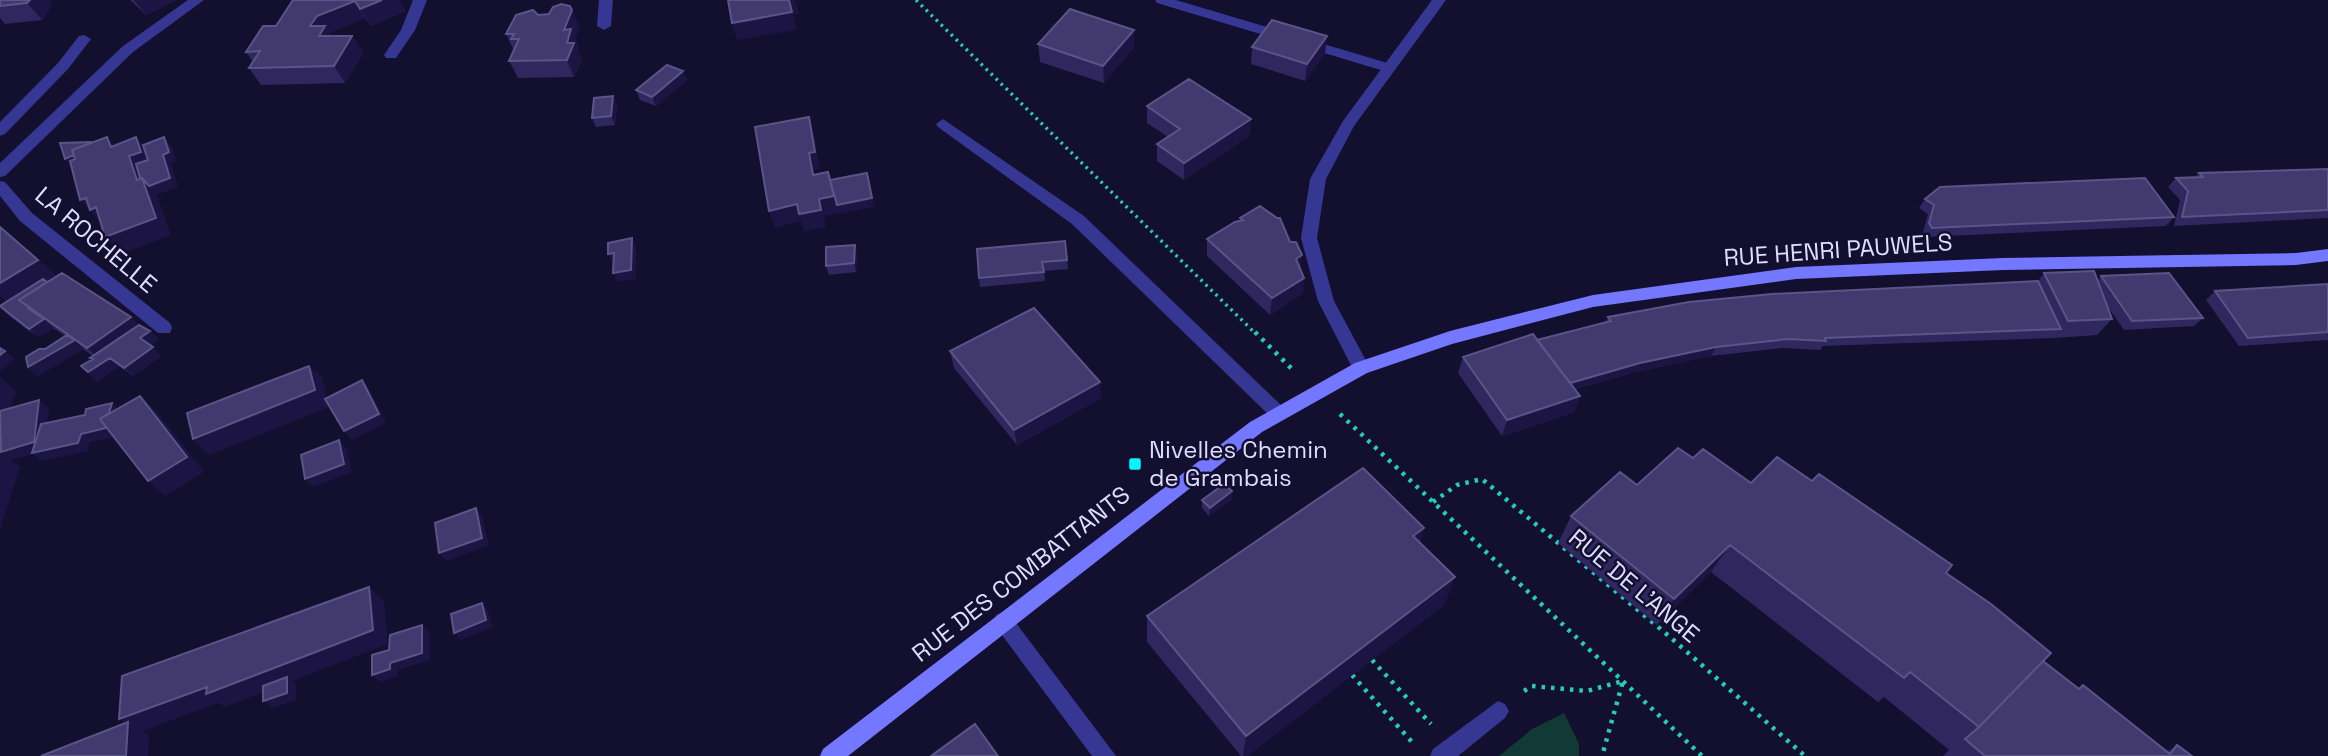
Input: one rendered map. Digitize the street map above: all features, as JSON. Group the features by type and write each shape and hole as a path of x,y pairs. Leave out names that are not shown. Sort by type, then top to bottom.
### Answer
{"main road":[{"name":"RUE HENRI PAUWELS","path":"1316,392 1362,368 1450,338 1593,301 1693,285 1810,273 2003,264 2296,259 2328,255"},
{"name":"RUE DES COMBATTANTS","path":"831,756 1256,427 1316,392"}],"street":[{"path":"0,172 128,49 197,0"},
{"path":"391,55 408,30 420,0"},
{"path":"604,26 607,0"},
{"path":"1162,0 1388,68"},
{"path":"1362,368 1326,301 1309,238 1318,179 1348,124 1439,0"},
{"path":"0,131 63,66 84,39"},
{"path":"943,124 1078,219 1279,414"},
{"name":"LA ROCHELLE","path":"0,186 26,217 164,328"},
{"path":"1003,621 1105,756"},
{"path":"1447,752 1498,711"}],"path":[{"path":"916,0 1316,392 1702,756"},
{"name":"RUE DE L'ANGE","path":"1433,502 1457,485 1482,479 1670,637 1804,756"},
{"path":"1372,660 1447,752"},
{"path":"1352,675 1416,746"},
{"path":"1498,711 1532,686 1587,691 1623,681"},
{"path":"1601,756 1623,681"}],"green space":[{"path":"1564,713 1579,744 1579,756 1499,756 1532,729"}],"building":[{"path":"0,0 30,0 27,3 0,6"},
{"path":"293,0 382,0 360,9 355,1 317,16 310,26 325,26 319,36 352,36 334,66 249,68 260,51 246,52 263,26 276,26"},
{"path":"728,0 789,0 792,12 732,23"},
{"path":"561,4 570,6 572,10 564,30 571,29 567,43 574,43 567,60 509,61 519,39 511,39 514,34 506,34 516,15 533,10 538,15 549,14 553,7"},
{"path":"1070,9 1134,30 1103,66 1038,44"},
{"path":"1272,20 1327,36 1307,64 1252,47"},
{"path":"667,65 683,71 652,97 636,90"},
{"path":"1189,79 1251,119 1184,163 1157,144 1180,129 1147,106"},
{"path":"613,96 611,116 592,118 594,98"},
{"path":"809,117 815,152 809,153 813,175 828,172 834,196 819,199 821,210 799,214 797,204 769,211 755,127"},
{"path":"107,137 111,147 136,137 141,152 129,156 137,180 142,178 156,218 105,237 96,207 90,210 86,198 80,200 70,161 75,159 72,150"},
{"path":"164,137 169,152 163,155 170,178 149,186 140,178 136,164 148,160 143,145"},
{"path":"91,142 72,150 74,155 65,159 60,143"},
{"path":"2328,169 2328,210 2182,217 2188,191 2176,178 2203,177 2199,173"},
{"path":"867,173 872,198 837,205 830,180"},
{"path":"2145,178 2174,217 1932,228 1929,223 1934,205 1925,199 1940,187"},
{"path":"1260,206 1280,218 1290,242 1296,242 1302,255 1296,259 1304,278 1272,298 1207,239 1243,220 1240,218"},
{"path":"0,227 38,260 0,283"},
{"path":"632,238 631,270 613,273 614,253 608,254 608,243"},
{"path":"1065,241 1067,260 1042,262 1044,272 979,278 977,249"},
{"path":"855,245 854,263 826,266 826,247"},
{"path":"2094,271 2112,319 2068,321 2044,273"},
{"path":"62,273 131,317 87,348 19,300"},
{"path":"2169,273 2203,318 2132,321 2101,276"},
{"path":"43,279 47,282 19,300 44,319 29,329 0,306"},
{"path":"2038,281 2061,329 1825,338 1826,341 1788,339 1716,347 1640,363 1570,383 1537,340 1611,321 1608,317 1689,302 1772,294"},
{"path":"2328,284 2328,332 2248,338 2215,291"},
{"path":"1034,308 1100,382 1014,430 950,351"},
{"path":"139,325 150,331 140,338 153,347 124,368 110,358 88,372 81,366 93,359 90,358"},
{"path":"1533,334 1580,396 1507,420 1463,357"},
{"path":"67,335 75,340 28,367 26,357"},
{"path":"309,366 315,390 193,439 187,413"},
{"path":"362,380 379,414 344,431 325,399"},
{"path":"140,396 187,457 148,481 100,419"},
{"path":"39,400 34,442 1,452 0,411"},
{"path":"112,403 109,413 100,419 106,428 81,434 78,443 32,453 41,424 85,415 86,409"},
{"path":"339,440 344,464 305,479 301,455"},
{"path":"1678,448 1693,458 1703,449 1751,483 1777,457 1812,481 1819,474 1952,565 1946,573 1991,604 2051,653 1979,727 1910,672 1904,678 1730,545 1674,599 1571,516 1620,472 1637,485"},
{"path":"1363,468 1424,528 1413,536 1455,577 1246,736 1147,616"},
{"path":"1224,484 1232,491 1210,508 1202,500"},
{"path":"476,508 482,538 439,553 435,523"},
{"path":"369,587 373,630 206,694 207,687 119,719 122,676"},
{"path":"482,603 486,620 454,633 451,614"},
{"path":"422,625 422,653 390,663 390,669 372,675 372,655 389,650 390,635"},
{"path":"2043,661 2079,689 2083,685 2170,754 2177,745 2192,756 1985,756 1965,739"},
{"path":"287,677 287,693 263,701 263,686"},
{"path":"128,722 126,756 41,756"},
{"path":"975,724 998,756 931,756"}],"place":[{"name":"Nivelles Chemin de Grambais","path":"1135,464"}]}
